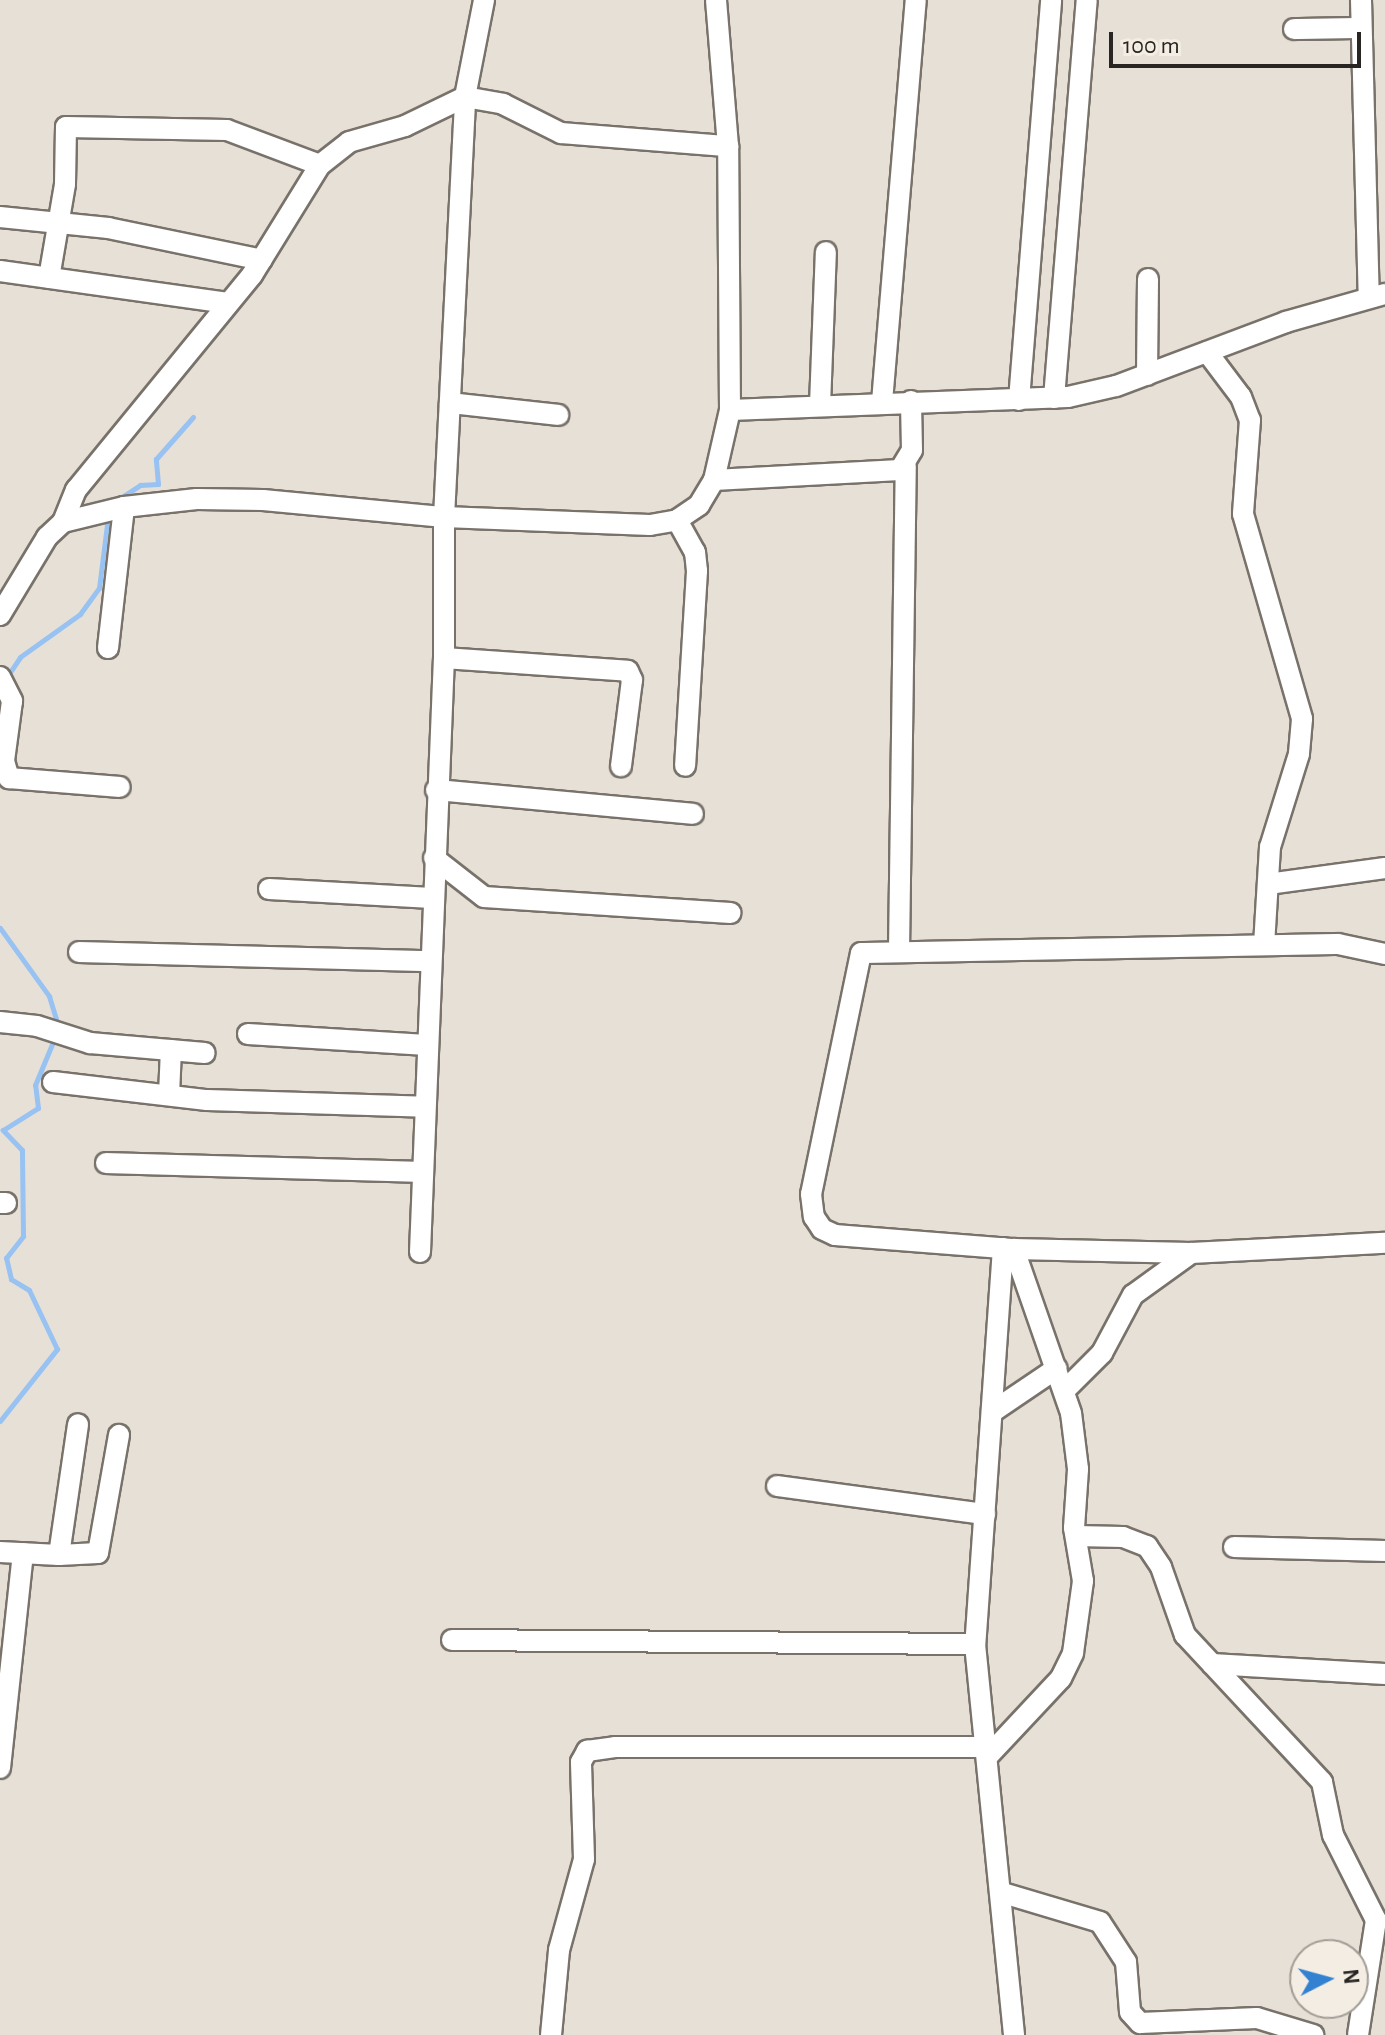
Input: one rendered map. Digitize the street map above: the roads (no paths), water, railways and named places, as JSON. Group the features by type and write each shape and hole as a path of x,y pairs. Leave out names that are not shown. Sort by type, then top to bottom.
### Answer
{"street":[{"path":"420,1252 436,790 444,658 444,517 465,97 484,0"},
{"path":"0,615 47,537 63,522 118,508 231,499 444,517 650,525 677,520 699,505 714,480 730,410 728,146 716,0"},
{"path":"882,402 916,0"},
{"path":"1019,400 1051,0"},
{"path":"1054,398 1087,0"},
{"path":"730,410 1054,398 1147,375 1377,296 1361,0"},
{"path":"1294,29 1361,28"},
{"path":"63,522 76,490 262,260 320,165 349,142 405,126 465,97 503,104 561,133 728,146"},
{"path":"49,278 65,184 64,132 68,127 227,130 320,165"},
{"path":"0,217 108,228 262,260"},
{"path":"820,405 826,252"},
{"path":"1,275 49,278 228,303"},
{"path":"1147,375 1148,279"},
{"path":"1207,352 1241,397 1250,420 1243,514 1302,719 1299,754 1273,827 1264,945"},
{"path":"899,951 906,466 912,450 911,401"},
{"path":"450,403 558,415"},
{"path":"714,480 906,466"},
{"path":"108,648 118,508"},
{"path":"677,520 695,552 697,571 685,766"},
{"path":"444,658 628,671 632,680 621,766"},
{"path":"3,679 12,701 4,761 9,778 120,787"},
{"path":"436,790 693,814"},
{"path":"434,858 484,897 730,913"},
{"path":"1268,884 1385,868"},
{"path":"269,889 432,898"},
{"path":"1385,954 1338,944 866,951 855,961 811,1194 814,1217 822,1229 835,1235 1008,1248 1191,1253 1385,1243"},
{"path":"79,952 430,961"},
{"path":"0,1022 205,1053"},
{"path":"248,1034 427,1045"},
{"path":"169,1095 171,1050"},
{"path":"53,1082 169,1095 425,1107"},
{"path":"106,1163 423,1172"},
{"path":"551,2035 559,1950 584,1859 581,1762 587,1751 615,1747 989,1751 1045,1701 1073,1653 1083,1581 1076,1536 1078,1454 1057,1368 1008,1248"},
{"path":"1008,1248 975,1644 989,1751 1014,2035"},
{"path":"1064,1391 1102,1353 1133,1295 1191,1253"},
{"path":"992,1412 1057,1368"},
{"path":"59,1555 78,1424"},
{"path":"0,1552 98,1553 119,1435"},
{"path":"777,1486 985,1514"},
{"path":"1076,1536 1123,1537 1147,1546 1161,1567 1179,1625 1322,1782 1333,1835 1372,1903 1376,1932 1358,2035"},
{"path":"1234,1547 1385,1551"},
{"path":"0,1768 23,1553"},
{"path":"452,1640 975,1644"},
{"path":"1212,1664 1385,1674"},
{"path":"1003,1893 1100,1922 1126,1962 1130,2012 1140,2023 1257,2018 1313,2035"}],"waterway":[{"path":"111,504 140,485 158,484 156,459 193,417"},
{"path":"6,678 20,657 80,614 99,588 108,517"},
{"path":"0,928 49,996 59,1028"},
{"path":"0,1421 57,1349 29,1290 11,1279 6,1258 23,1236 22,1150 3,1130 38,1108 35,1085 55,1037"}]}
